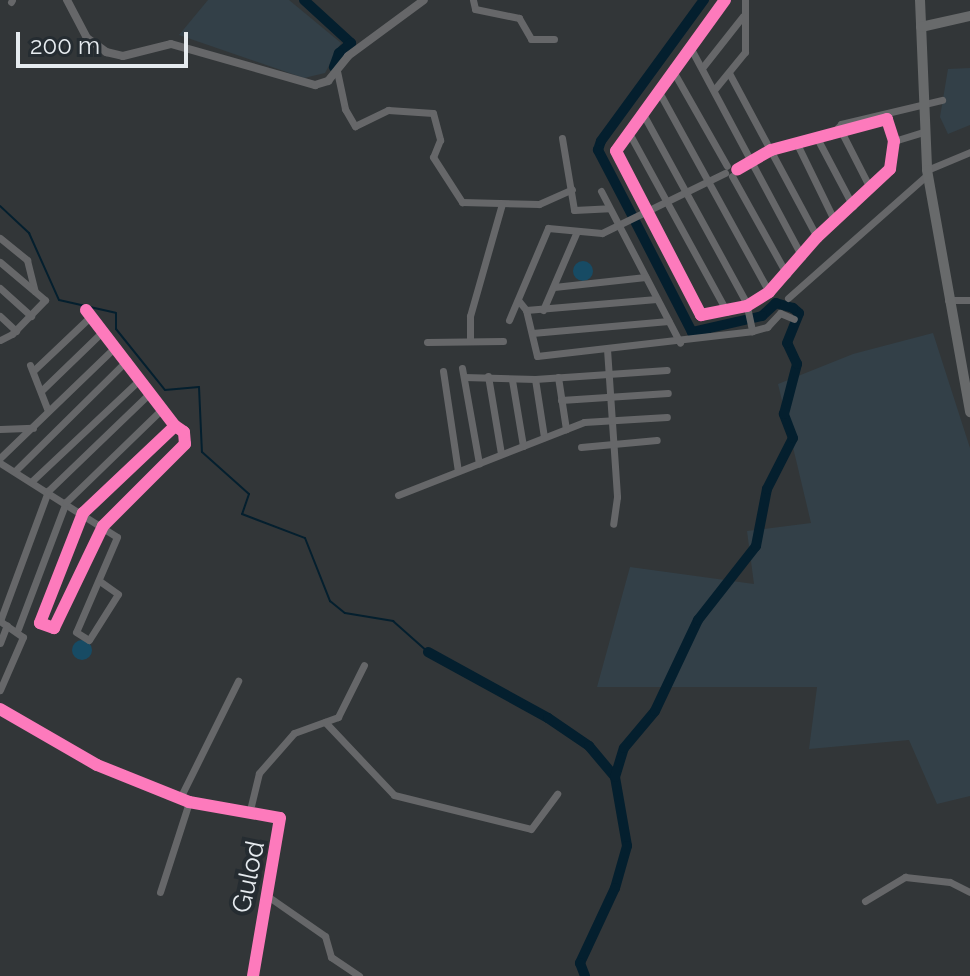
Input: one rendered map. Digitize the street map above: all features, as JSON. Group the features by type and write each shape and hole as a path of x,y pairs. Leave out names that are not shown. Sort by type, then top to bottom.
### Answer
{"main road":[{"path":"920,0 922,103 928,172 970,412"},
{"path":"921,27 970,16"}],"street":[{"path":"67,0 87,38 106,52 123,56 171,44 308,85 322,84 348,56 424,0"},
{"path":"473,0 475,9 519,18 531,39 554,39"},
{"path":"509,320 548,228 602,233 648,214 771,150 798,146 887,119 894,141 893,163 853,206 817,237 769,292 747,306 701,315 648,214 616,151 725,0"},
{"path":"714,90 745,52 745,0"},
{"path":"702,68 743,16"},
{"path":"690,47 802,257"},
{"path":"337,71 345,109 355,126 388,110 433,113 440,140 433,157 454,195 462,202 539,204 572,189"},
{"path":"673,71 787,275"},
{"path":"729,73 817,237"},
{"path":"659,92 769,292"},
{"path":"830,136 841,124 942,100"},
{"path":"643,114 690,192 747,306 750,323"},
{"path":"894,141 924,132"},
{"path":"629,133 727,312"},
{"path":"842,133 870,188"},
{"path":"562,138 577,213 609,208"},
{"path":"818,140 853,206"},
{"path":"798,146 835,222"},
{"path":"788,298 928,172 970,152"},
{"path":"601,191 680,343"},
{"path":"470,341 470,316 502,204"},
{"path":"543,310 577,231"},
{"path":"0,238 27,261 36,293"},
{"path":"0,262 45,300 16,331 0,340"},
{"path":"554,287 645,277"},
{"path":"0,288 31,316"},
{"path":"526,310 657,299"},
{"path":"518,300 526,310 537,356 680,343 750,323 767,327 780,313 794,319"},
{"path":"948,300 970,300"},
{"path":"48,411 32,368 88,314 127,360 175,426 184,432 185,444 103,526 73,594 54,628 47,627 38,619 83,513 175,426"},
{"path":"0,316 16,331"},
{"path":"532,333 668,321"},
{"path":"41,391 103,331"},
{"path":"427,342 503,341"},
{"path":"101,582 118,594 89,640 76,632 101,582 117,539 83,513 0,463 48,411 116,346"},
{"path":"607,349 617,497 613,524"},
{"path":"15,471 127,360"},
{"path":"462,368 479,463"},
{"path":"464,377 488,376 512,380 667,370"},
{"path":"443,371 458,471"},
{"path":"488,376 501,454"},
{"path":"558,377 566,429"},
{"path":"535,379 544,437"},
{"path":"32,481 139,380"},
{"path":"512,380 523,446"},
{"path":"0,643 3,623 48,491 150,393"},
{"path":"561,400 668,393"},
{"path":"18,629 66,502 162,409"},
{"path":"398,495 566,429 612,420 667,417"},
{"path":"0,429 33,428"},
{"path":"581,447 657,440"},
{"path":"0,690 23,637 18,629 3,623"},
{"path":"0,709 97,765 189,802 249,814 259,773 294,733 338,717 364,665"},
{"path":"180,798 238,681"},
{"path":"325,722 394,795 531,829 557,794"},
{"path":"160,892 189,802"},
{"name":"Gulod","path":"249,814 272,815 282,823 253,976"},
{"path":"865,901 905,877 950,882 970,892"},
{"path":"266,895 325,936 331,957 359,976"}],"shaded area":[{"path":"208,0 289,0 341,43 325,73 304,78 179,35"},
{"path":"970,68 970,125 948,134 940,117 948,69"},
{"path":"583,261 590,264 593,271 590,278 583,281 576,278 573,271 576,264"},
{"path":"933,333 970,448 970,796 937,804 909,740 809,749 817,687 597,687 630,567 754,584 747,531 811,523 778,384 853,354"},
{"path":"78,640 86,640 92,650 86,660 78,660 72,654 72,646"}],"waterway":[{"path":"304,0 351,43 339,53 334,67"},
{"path":"633,217 598,150 601,141 704,0"},
{"path":"0,206 29,233 59,300 116,313 116,329 165,390 199,387 202,452 249,494 242,514 305,538 330,601 345,613 393,621 428,652"},
{"path":"615,777 624,748 655,711 698,620 756,546 767,489 793,438 784,414 797,364 787,343 799,313 776,303 762,316 692,332 636,223"},
{"path":"428,652 548,718 589,746 615,777 627,846 615,888 580,963 585,976"}],"cycle path":[{"path":"725,0 616,151 701,315 747,306 769,292 817,237 890,169 894,141 887,119 771,150 737,170"},
{"path":"86,310 175,426 83,513 40,623 54,628 103,526 185,444 184,432 175,426"},
{"path":"0,709 97,765 189,802 280,818 253,976"}]}
